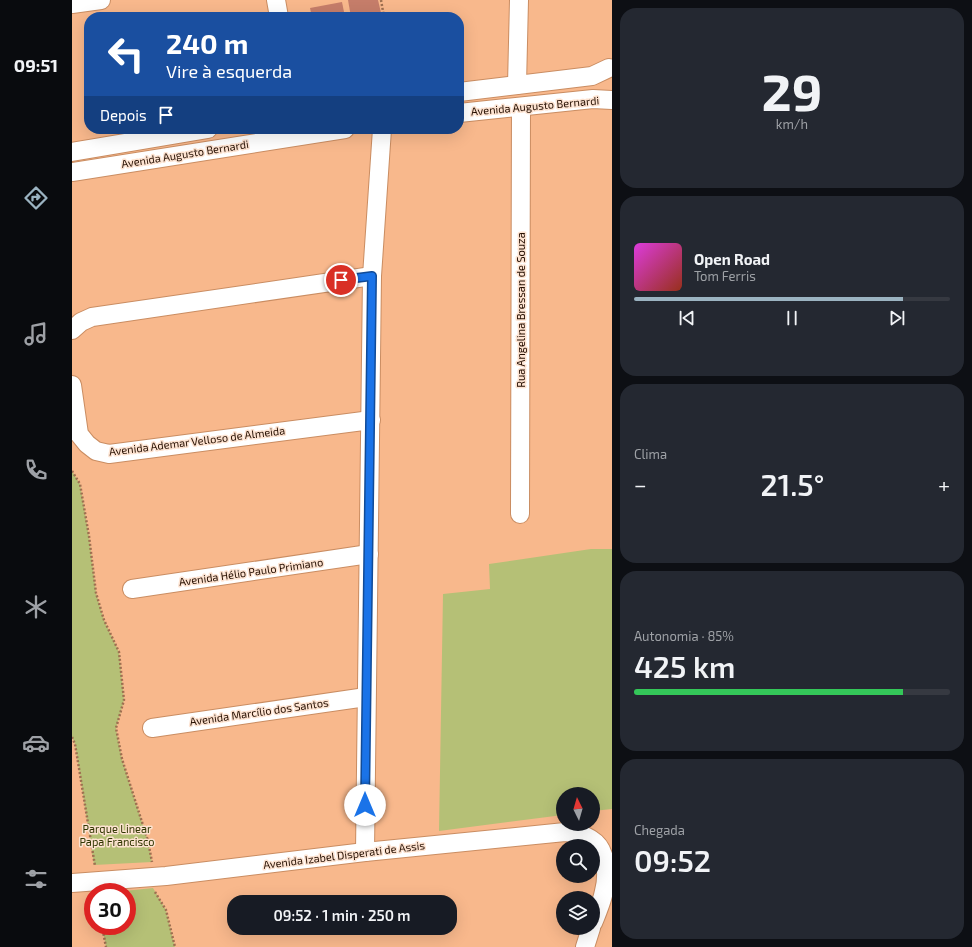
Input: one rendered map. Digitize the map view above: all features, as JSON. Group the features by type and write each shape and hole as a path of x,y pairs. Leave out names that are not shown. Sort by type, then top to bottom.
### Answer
{"street":[{"path":"72,4 101,0"},
{"path":"276,0 278,12"},
{"path":"517,85 519,0"},
{"path":"611,65 609,85 612,92"},
{"name":"Avenida Augusto Bernardi","path":"464,91 592,76 611,65"},
{"name":"Avenida Augusto Bernardi","path":"464,113 593,99 612,100"},
{"name":"Rua Angelina Bressan de Souza","path":"520,514 521,107"},
{"name":"Avenida Augusto Bernardi","path":"72,152 178,134"},
{"name":"Avenida Augusto Bernardi","path":"72,172 288,134"},
{"path":"365,852 372,276 382,134"},
{"path":"72,330 81,322 92,317 372,276"},
{"name":"Avenida Ademar Velloso de Almeida","path":"72,385 79,434 87,444 96,451 109,454 371,420"},
{"name":"Avenida Hélio Paulo Primiano","path":"132,588 369,554"},
{"name":"Avenida Marcílio dos Santos","path":"152,728 366,697"},
{"name":"Avenida Izabel Disperati de Assis","path":"72,883 153,876 365,852 565,832 579,834 593,840 604,859 606,874 604,890 600,902"},
{"path":"585,947 589,935"}],"path":[{"path":"381,0 383,12"},
{"path":"72,470 80,484 89,536 96,593 104,620 119,652 124,700 116,728 122,759 148,841 152,862 153,888 166,910 175,947"},
{"path":"72,737 75,744 96,880"},
{"path":"104,935 106,947"}],"green space":[{"name":"Parque Linear Papa Francisco","path":"72,471 80,484 89,536 96,593 104,620 119,652 124,700 116,729 122,759 148,841 152,862 94,865 75,744 72,737"},
{"path":"591,549 612,549 612,809 600,810 600,787 556,787 556,816 439,831 443,594 490,589 489,564"},
{"path":"153,888 166,910 175,947 106,947 104,935 136,935 136,890"}],"building":[{"path":"348,0 378,0 381,12 350,12"},
{"path":"342,2 344,12 311,12 310,8"}],"route":[{"path":"341,280 372,276 365,805"}]}
